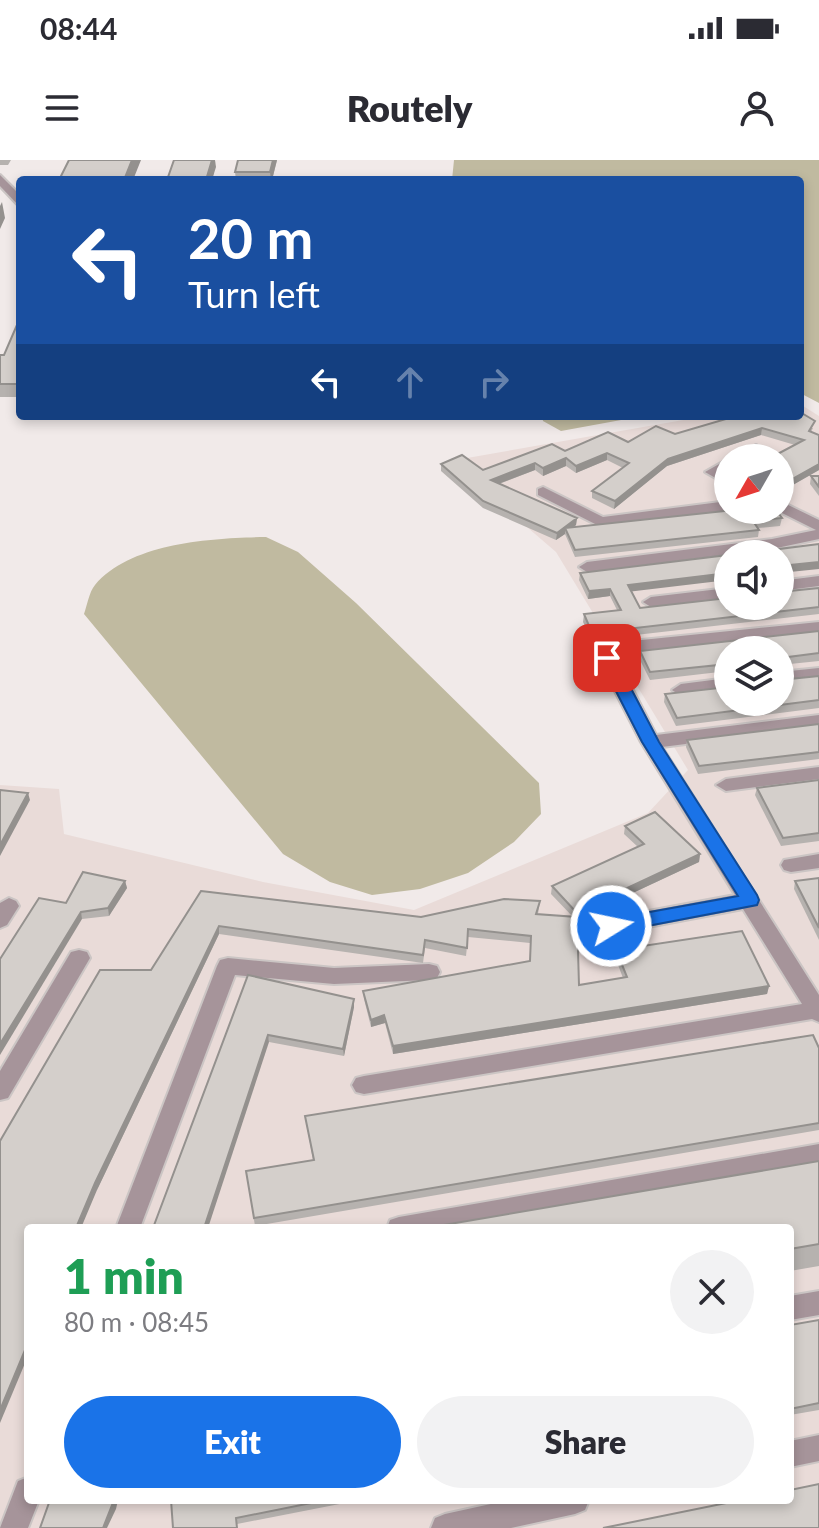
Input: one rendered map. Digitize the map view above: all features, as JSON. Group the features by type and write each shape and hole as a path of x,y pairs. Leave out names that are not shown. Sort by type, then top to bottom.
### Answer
{"lane":[{"path":"0,178 16,198"},
{"path":"543,492 601,522 714,508"},
{"path":"794,513 819,526"},
{"path":"587,567 772,544 819,534"},
{"path":"794,584 819,581"},
{"path":"651,602 714,595"},
{"path":"364,1085 818,1012 650,742 607,658 622,647 819,627"},
{"path":"794,677 819,674"},
{"path":"681,690 714,686"},
{"path":"650,742 819,721"},
{"path":"726,785 819,773"},
{"path":"791,865 819,861"},
{"path":"611,926 750,900"},
{"path":"0,1091 79,958"},
{"path":"130,1224 228,966 334,976 429,972"},
{"path":"422,1224 819,1154"},
{"path":"794,1307 819,1303"},
{"path":"794,1453 819,1448"},
{"path":"14,1528 24,1502"},
{"path":"445,1528 556,1504"}],"shaded area":[{"path":"454,160 819,160 819,403 804,395 804,176 452,176"},
{"path":"804,407 819,416 819,1528 0,1528 0,785 59,789 64,834 263,882 414,910 648,813 688,770 556,552 450,461 683,420 804,420"},
{"path":"543,420 621,420 561,431"},
{"path":"266,537 298,552 356,603 539,783 541,814 514,842 468,873 420,889 372,895 330,882 283,854 84,614 95,585 111,571 151,551 199,541"}],"building":[{"path":"69,160 132,160 126,176 61,176"},
{"path":"174,160 212,160 207,176 168,176"},
{"path":"238,160 273,160 270,172 235,172"},
{"path":"16,327 16,384 0,384 0,355 4,355"},
{"path":"804,414 815,421 809,431 819,435 819,464 794,478 794,445 804,440 762,428 668,459 615,501 592,491 629,463 607,453 576,466 566,458 543,468 535,463 491,480 577,518 557,533 483,501 441,464 462,455 483,470 552,444 565,451 608,432 628,442 656,426 675,434 722,420 804,420"},
{"path":"811,476 819,476 819,487"},
{"path":"714,512 714,524 755,524 759,530 575,550 565,528"},
{"path":"819,544 819,562 794,565 794,547"},
{"path":"714,557 714,575 628,585 640,608 714,600 714,619 592,633 584,614 621,610 610,589 589,591 580,573"},
{"path":"819,588 819,607 794,610 794,591"},
{"path":"819,631 819,653 794,656 794,636 774,636"},
{"path":"714,643 714,665 650,672 640,651"},
{"path":"819,676 819,700 794,703 794,679"},
{"path":"714,689 714,713 677,718 665,694"},
{"path":"819,724 819,752 699,766 687,740"},
{"path":"819,780 819,833 783,838 757,788"},
{"path":"0,790 28,793 0,845"},
{"path":"655,812 700,854 576,912 552,886 644,844 625,826"},
{"path":"83,872 125,881 108,908 81,912 0,1044 0,959 39,898 66,903"},
{"path":"819,878 819,928 795,881"},
{"path":"201,891 421,917 504,899 540,901 536,914 577,917 579,985 627,977 616,950 742,931 769,986 393,1046 384,1015 371,1020 363,991 530,961 531,936 468,929 467,948 425,940 423,955 219,926 78,1224 24,1224 24,1353 0,1410 0,1141 100,970 151,970"},
{"path":"248,975 354,999 343,1049 268,1035 205,1224 155,1224"},
{"path":"813,1035 819,1048 819,1123 254,1218 246,1171 314,1160 305,1116"},
{"path":"819,1161 819,1244 794,1248 794,1224 449,1224"},
{"path":"819,1320 819,1403 794,1408 794,1324"},
{"path":"819,1484 819,1528 603,1528 721,1504 794,1504 794,1489"},
{"path":"49,1504 112,1504 103,1528 40,1528"},
{"path":"171,1504 306,1504 236,1518 237,1528 173,1528"}],"route":[{"path":"607,658 650,742 750,900 611,926"}]}
